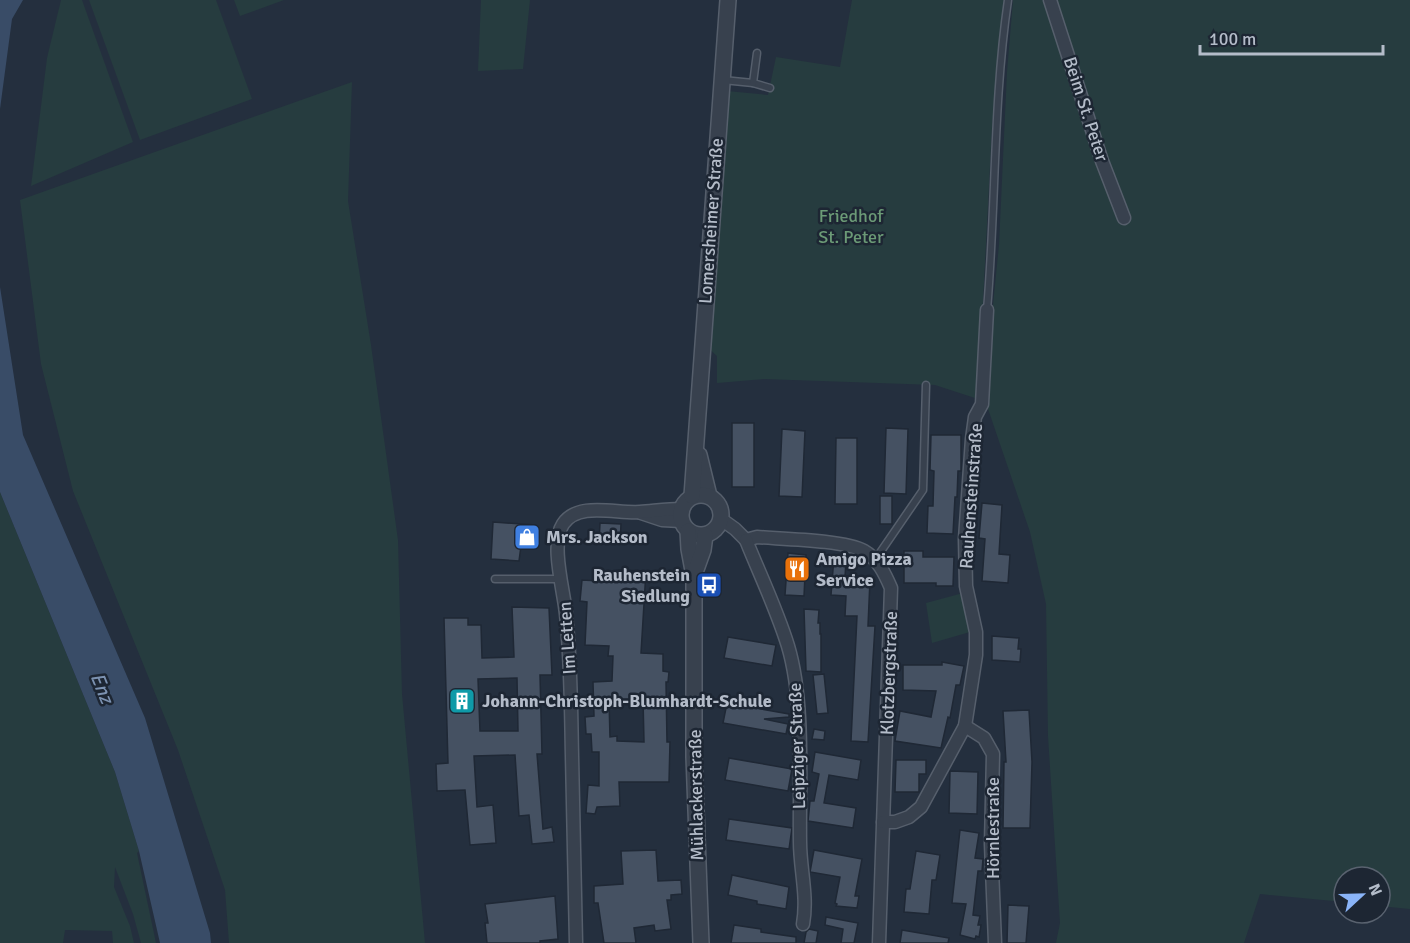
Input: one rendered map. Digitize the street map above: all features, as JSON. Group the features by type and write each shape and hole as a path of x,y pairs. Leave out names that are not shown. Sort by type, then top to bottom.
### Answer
{"street":[{"name":"Lomersheimer Straße","path":"692,496 728,0"},
{"name":"Beim St. Peter","path":"1050,0 1102,160 1124,218"},
{"name":"Rauhensteinstraße","path":"883,822 895,822 909,817 921,807 965,726 976,655 976,632 966,586 965,539 972,440 975,417 982,404 987,310"},
{"name":"Lomersheimer Straße","path":"696,441 709,496"},
{"path":"692,496 709,496 720,508 721,519 715,529 705,535 699,535 684,520 683,504 692,496"},
{"name":"Im Letten","path":"576,943 571,710 566,614 558,534 563,523 574,515 590,510 640,512 663,508 684,520"},
{"path":"721,519 746,540 758,537 846,544 864,551 875,560"},
{"name":"Mühlackerstraße","path":"684,520 694,576 694,768 701,943"},
{"name":"Mühlackerstraße","path":"694,576 703,550 705,535"},
{"name":"Leipziger Straße","path":"746,540 788,646 794,676 798,706 800,847 806,909 803,924"},
{"name":"Klotzbergstraße","path":"875,560 885,572 891,588 892,603 879,943"},
{"name":"Hörnlestraße","path":"965,726 984,738 993,754 991,844 995,943"}],"lane":[{"path":"987,310 993,241 996,127 1008,0"},
{"path":"753,83 757,53"},
{"path":"721,79 753,83 770,88"},
{"path":"875,560 923,490 926,385"},
{"path":"495,579 561,579"}],"green space":[{"path":"61,0 82,0 133,142 31,186 47,58"},
{"path":"89,0 216,0 252,99 140,140"},
{"path":"234,0 284,0 240,16"},
{"path":"481,0 530,0 523,69 478,71"},
{"name":"Friedhof St. Peter","path":"852,0 1005,0 992,127 978,399 935,385 764,379 717,383 717,356 707,347 727,91 768,95 776,57 840,67"},
{"path":"1013,0 1410,0 1410,909 1392,907 1392,865 1332,865 1332,901 1260,894 1244,943 1056,943 1060,923 1048,736 1046,604 1030,532 987,406 991,374 990,335 999,245 1007,72"},
{"path":"352,82 348,201 398,540 402,694 425,943 229,943 225,890 178,750 73,491 41,364 20,200"},
{"path":"0,492 115,772 139,851 137,853 156,943 141,943 133,914 115,867 114,887 130,926 134,943 113,943 112,931 65,930 63,943 0,943"},
{"path":"963,593 970,632 932,643 926,603"}],"water":[{"path":"0,0 23,0 12,19 0,109"},
{"name":"Enz","path":"0,287 23,435 145,718 210,933 211,943 160,943 139,851 115,772 0,492"}],"building":[{"path":"732,423 754,423 754,487 732,487"},
{"path":"886,428 908,429 906,494 884,493"},
{"path":"782,429 805,431 802,497 779,496"},
{"path":"931,435 961,435 961,471 958,471 953,534 927,533 928,506 933,506 934,471 930,470"},
{"path":"836,438 857,438 857,504 835,504"},
{"path":"880,496 892,496 892,524 880,524"},
{"path":"982,503 1002,505 999,554 1010,555 1008,583 982,581 985,539 979,538"},
{"path":"493,522 535,525 534,547 521,546 519,561 491,559"},
{"path":"600,523 621,524 620,544 599,544"},
{"path":"904,551 923,551 923,557 954,557 953,586 936,586 936,583 904,583"},
{"path":"788,553 806,555 804,596 785,595"},
{"path":"834,557 846,558 845,579 870,580 868,626 875,626 868,742 851,741 857,616 845,616 846,596 831,595"},
{"path":"617,570 646,571 641,653 663,654 663,671 669,672 668,682 666,682 667,742 670,742 669,782 619,782 620,806 597,807 595,814 586,813 588,785 599,786 599,752 592,752 591,734 586,734 585,717 594,716 593,682 612,681 613,656 608,656 609,646 585,645 587,602 580,601 582,580 617,582","holes":["643,699 644,742 617,741 617,736 610,737 609,700"]},
{"name":"Johann-Christoph-Blumhardt-Schule","path":"512,607 549,608 552,675 540,675 542,754 537,754 543,829 552,827 554,842 532,844 529,815 519,816 515,755 474,756 477,807 493,805 496,843 470,845 465,790 437,791 436,764 448,763 444,618 468,618 468,625 481,625 482,658 514,657","holes":["517,678 518,731 480,731 478,679"]},
{"path":"804,609 819,610 821,672 806,671"},
{"path":"992,636 1019,638 1020,662 992,660"},
{"path":"728,637 776,645 772,666 724,658"},
{"path":"942,662 964,666 960,685 956,685 950,718 948,717 941,748 895,741 900,711 931,717 936,691 903,690 903,665 942,665"},
{"path":"824,674 828,713 817,714 813,675"},
{"path":"727,703 789,714 789,717 764,719 788,724 786,734 723,723"},
{"path":"1029,710 1032,762 1030,828 1003,828 1004,762 1006,762 1003,711"},
{"path":"814,729 825,731 824,740 812,739"},
{"path":"815,752 861,760 858,780 829,775 824,803 856,808 853,828 808,821 810,801 814,801 819,774 812,772"},
{"path":"729,758 792,769 788,791 725,780"},
{"path":"896,760 926,760 926,774 919,774 919,792 895,792"},
{"path":"950,771 978,772 977,814 949,813"},
{"path":"729,819 792,828 789,849 726,840"},
{"path":"960,830 979,833 975,858 983,859 982,871 978,871 973,915 980,916 978,925 981,925 979,937 976,936 975,939 960,935 966,904 952,903"},
{"path":"656,850 658,881 681,880 682,894 671,895 671,900 667,900 671,929 655,931 654,925 634,928 636,943 604,943 598,903 594,903 594,886 623,884 621,851"},
{"path":"814,850 862,859 855,896 859,896 857,908 836,906 840,877 810,872"},
{"path":"916,851 940,855 936,880 932,880 929,914 904,912 906,889 910,889"},
{"path":"732,875 789,887 786,909 757,904 757,901 728,895"},
{"path":"555,896 558,939 540,941 540,943 487,943 485,923 488,923 485,904"},
{"path":"1008,905 1029,906 1026,943 1007,943"},
{"path":"826,917 858,923 854,943 841,943 843,929 825,925"},
{"path":"734,925 796,937 796,943 731,943"},
{"path":"809,929 818,931 816,943 804,943 806,932"},
{"path":"902,930 949,938 948,943 900,943"}],"place":[{"name":"Mrs. Jackson","path":"527,537"},
{"name":"Amigo Pizza Service","path":"797,569"},
{"name":"Rauhenstein Siedlung","path":"709,585"},
{"name":"Johann-Christoph-Blumhardt-Schule","path":"462,701"}]}
